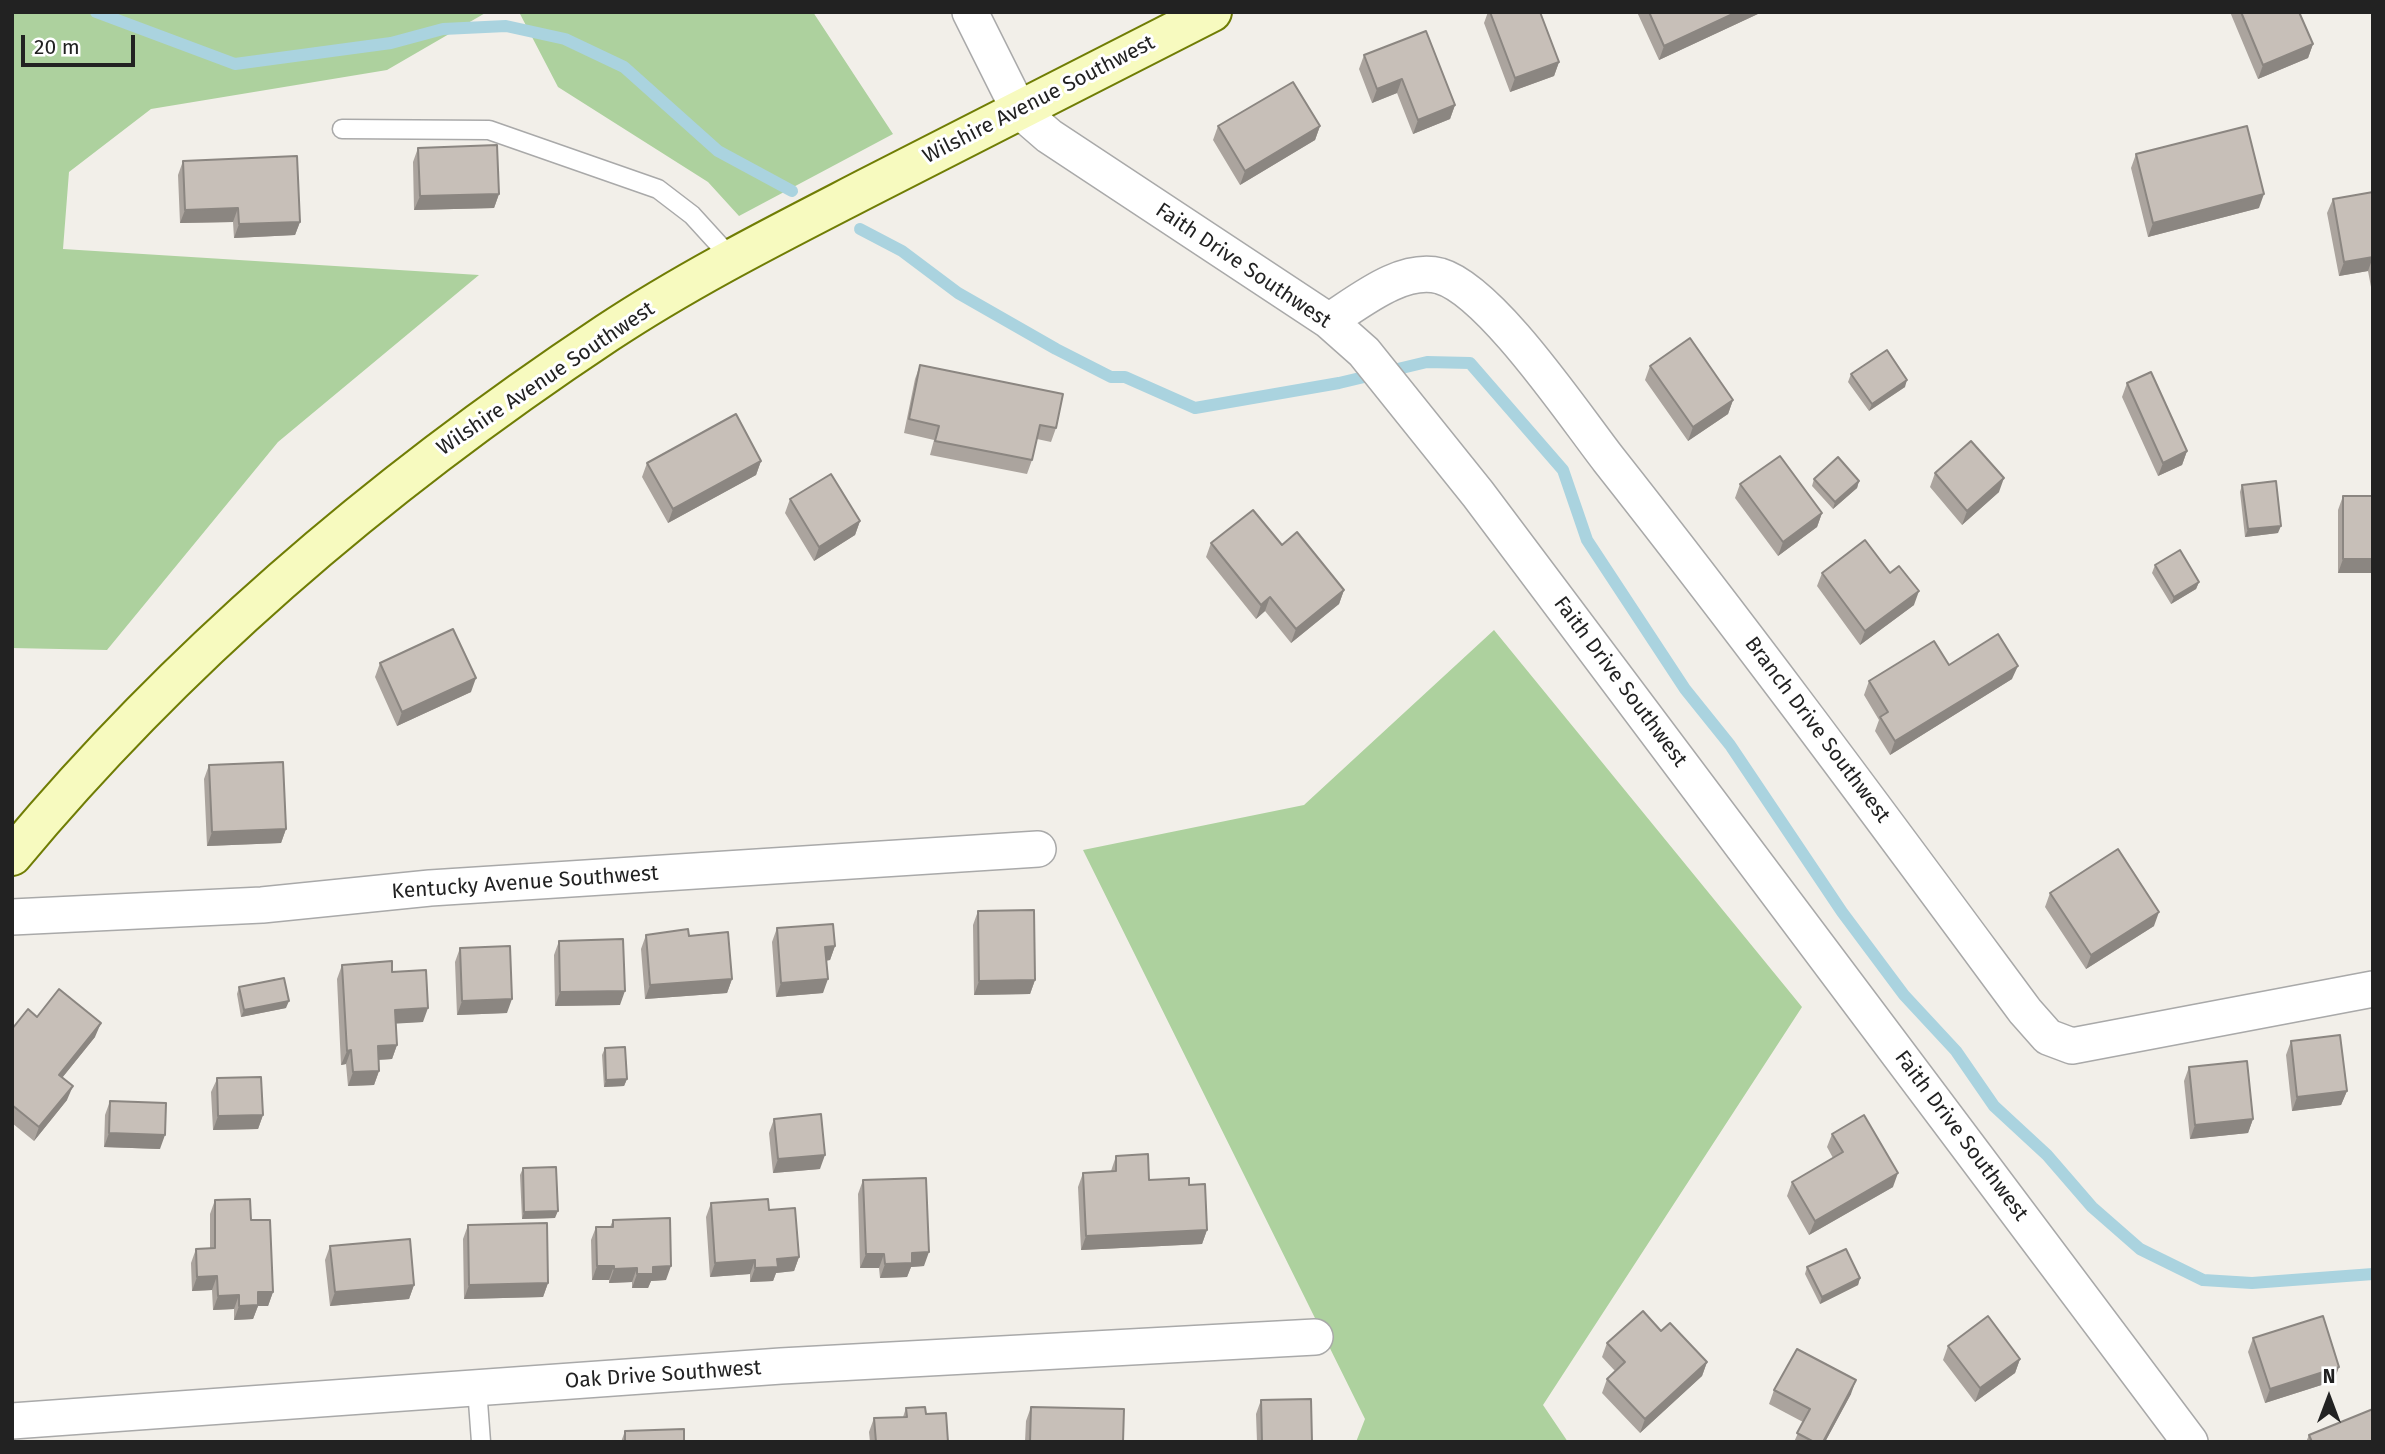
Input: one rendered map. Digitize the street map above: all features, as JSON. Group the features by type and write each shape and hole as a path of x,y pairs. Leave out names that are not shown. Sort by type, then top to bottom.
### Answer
{"street":[{"name":"Faith Drive Southwest","path":"970,12 1019,110 1065,149 1329,321 1364,352 1478,494 2190,1442"},
{"name":"Wilshire Avenue Southwest","path":"12,856 69,788 209,644 412,470 610,331 733,260 1212,12"},
{"name":"Branch Drive Southwest","path":"1329,321 1383,287 1410,277 1440,276 1473,294 1530,359 1744,631 2025,1011 2048,1037 2072,1046 2373,989"},
{"name":"Kentucky Avenue Southwest","path":"12,917 262,905 430,888 1038,849"},
{"name":"Oak Drive Southwest","path":"12,1421 795,1366 1315,1337"}],"lane":[{"path":"342,129 489,131 659,189 692,215 733,260"},
{"path":"477,1388 481,1442"}],"green space":[{"path":"12,12 487,12 387,70 151,109 69,172 63,249 479,275 278,442 107,650 12,648"},
{"path":"519,12 813,12 893,134 739,216 708,182 558,87"},
{"path":"1494,630 1802,1007 1543,1405 1568,1442 1356,1442 1365,1419 1083,850 1304,805"}],"building":[{"path":"1490,12 1540,12 1559,62 1515,78"},
{"path":"1649,12 1737,12 1664,46"},
{"path":"2241,12 2299,12 2313,44 2263,65"},
{"path":"1426,31 1455,105 1418,120 1402,79 1377,89 1364,55"},
{"path":"1293,82 1320,126 1245,171 1218,126"},
{"path":"2247,126 2264,194 2153,223 2136,154"},
{"path":"497,145 499,194 420,196 418,148"},
{"path":"297,156 300,222 239,224 238,208 185,210 183,161"},
{"path":"2373,192 2373,257 2344,262 2333,199"},
{"path":"1690,338 1733,400 1693,427 1650,366"},
{"path":"1887,350 1907,380 1872,404 1851,374"},
{"path":"920,365 1063,394 1056,428 1040,425 1032,460 935,441 939,426 909,419"},
{"path":"2151,372 2187,451 2163,463 2127,383"},
{"path":"736,414 761,461 673,509 647,463"},
{"path":"1971,441 2004,478 1967,511 1935,473"},
{"path":"1780,456 1822,513 1783,542 1740,484"},
{"path":"1838,457 1859,481 1835,502 1814,479"},
{"path":"831,474 860,521 819,547 790,499"},
{"path":"2276,481 2281,526 2248,529 2242,485"},
{"path":"2343,496 2373,496 2373,559 2343,559"},
{"path":"1253,510 1282,545 1297,532 1344,590 1296,629 1270,597 1261,605 1211,543"},
{"path":"1865,540 1890,573 1899,566 1919,591 1865,631 1822,573"},
{"path":"2180,550 2199,582 2174,597 2155,565"},
{"path":"453,629 476,678 402,712 380,663"},
{"path":"1998,634 2018,666 1895,741 1880,717 1888,712 1869,681 1934,641 1949,665"},
{"path":"283,762 286,829 212,832 209,765"},
{"path":"2118,849 2159,912 2091,955 2050,893"},
{"path":"1034,910 1035,980 979,981 978,911"},
{"path":"833,924 835,946 825,947 828,979 781,983 777,928"},
{"path":"688,929 689,936 728,932 732,979 650,985 646,935"},
{"path":"623,939 625,991 560,992 559,941"},
{"path":"510,946 512,999 462,1001 460,948"},
{"path":"392,961 392,972 426,970 428,1008 395,1010 397,1045 378,1046 379,1071 353,1072 351,1050 347,1051 342,965"},
{"path":"284,978 289,1001 244,1010 239,987"},
{"path":"59,989 101,1023 59,1075 73,1086 39,1127 12,1105 12,1029 28,1009 37,1017"},
{"path":"2340,1035 2347,1091 2297,1097 2291,1041"},
{"path":"625,1047 627,1079 606,1080 605,1048"},
{"path":"2247,1061 2253,1119 2195,1125 2189,1067"},
{"path":"261,1077 263,1115 218,1116 217,1078"},
{"path":"110,1101 166,1103 165,1135 109,1133"},
{"path":"821,1114 825,1155 778,1159 774,1119"},
{"path":"1864,1115 1898,1173 1815,1221 1792,1182 1843,1152 1832,1134"},
{"path":"1148,1154 1149,1180 1189,1178 1189,1185 1205,1184 1207,1230 1086,1236 1083,1173 1116,1171 1116,1156"},
{"path":"556,1167 558,1211 524,1212 523,1168"},
{"path":"926,1178 929,1252 912,1253 912,1263 885,1264 884,1254 866,1254 863,1180"},
{"path":"250,1199 251,1220 270,1220 273,1292 258,1292 258,1305 239,1306 239,1295 218,1296 217,1276 197,1277 196,1249 215,1248 215,1200"},
{"path":"768,1199 769,1210 795,1208 799,1257 777,1259 778,1267 755,1268 755,1260 715,1263 711,1203"},
{"path":"670,1218 671,1266 653,1267 653,1274 637,1274 637,1268 614,1269 614,1266 597,1266 596,1227 613,1227 613,1220"},
{"path":"547,1223 548,1283 469,1285 468,1225"},
{"path":"410,1239 414,1285 335,1292 330,1246"},
{"path":"1846,1249 1860,1278 1822,1297 1807,1267"},
{"path":"1643,1311 1661,1331 1670,1323 1707,1362 1645,1419 1607,1379 1625,1362 1607,1343"},
{"path":"1988,1316 2020,1359 1980,1388 1948,1346"},
{"path":"2323,1316 2339,1367 2270,1389 2253,1338"},
{"path":"1797,1349 1856,1380 1823,1442 1814,1442 1797,1433 1810,1409 1774,1390"},
{"path":"1311,1399 1312,1442 1262,1442 1261,1400"},
{"path":"925,1407 926,1414 946,1413 948,1442 876,1442 874,1418 907,1417 906,1408"},
{"path":"1031,1407 1124,1409 1123,1442 1030,1442"},
{"path":"2373,1409 2373,1442 2312,1442 2309,1435"},
{"path":"684,1429 684,1442 625,1442 625,1431"}],"waterway":[{"path":"96,12 235,64 391,43 443,29 506,26 565,39 624,67 718,151 792,191"},
{"path":"860,229 902,251 958,293 1056,349 1111,377 1125,377 1195,408 1339,383 1427,362 1470,363 1563,470 1587,540 1685,689 1730,745 1842,912 1904,995 1956,1051 1994,1106 2047,1155 2092,1207 2140,1249 2203,1280 2252,1283 2373,1274"}]}
